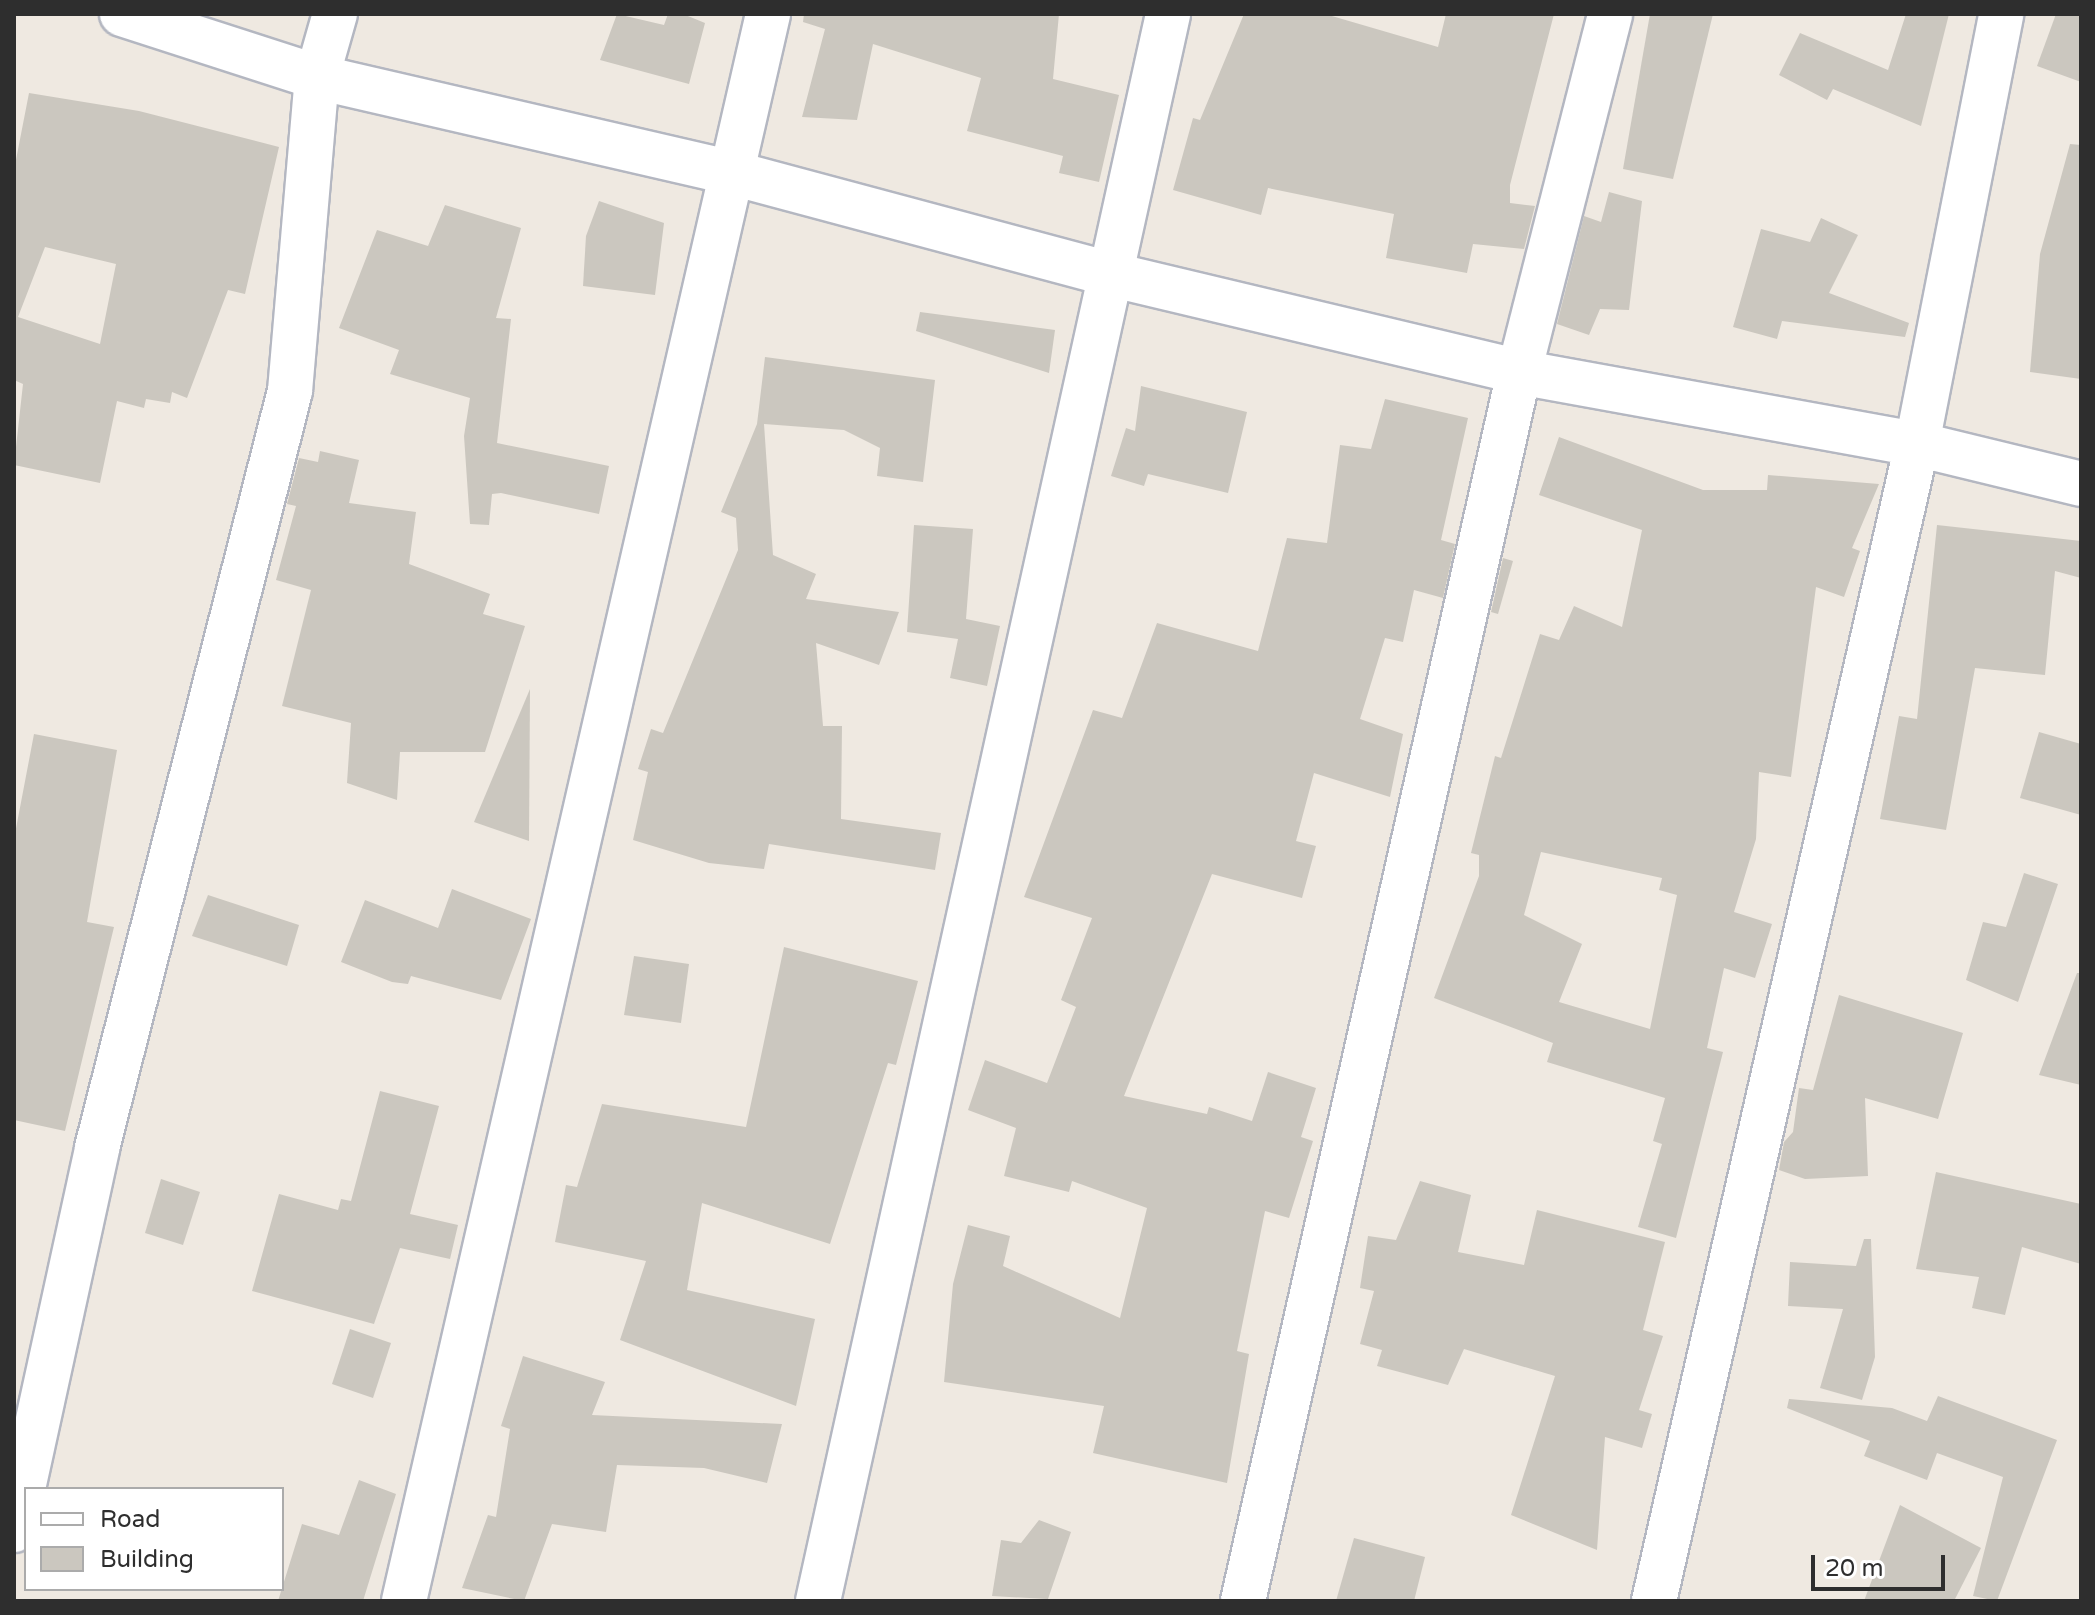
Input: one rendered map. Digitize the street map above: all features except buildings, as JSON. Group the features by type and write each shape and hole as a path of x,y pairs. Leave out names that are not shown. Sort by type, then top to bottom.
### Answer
{"street":[{"path":"122,14 317,77 736,174 1109,274 1519,372 1917,444 2081,484"},
{"path":"14,1530 97,1148 290,391 317,77 335,14"},
{"path":"404,1601 736,174 768,14"},
{"path":"818,1601 1168,14"},
{"path":"1243,1601 1519,372 1610,14"},
{"path":"1654,1601 1917,444 2001,14"}]}
